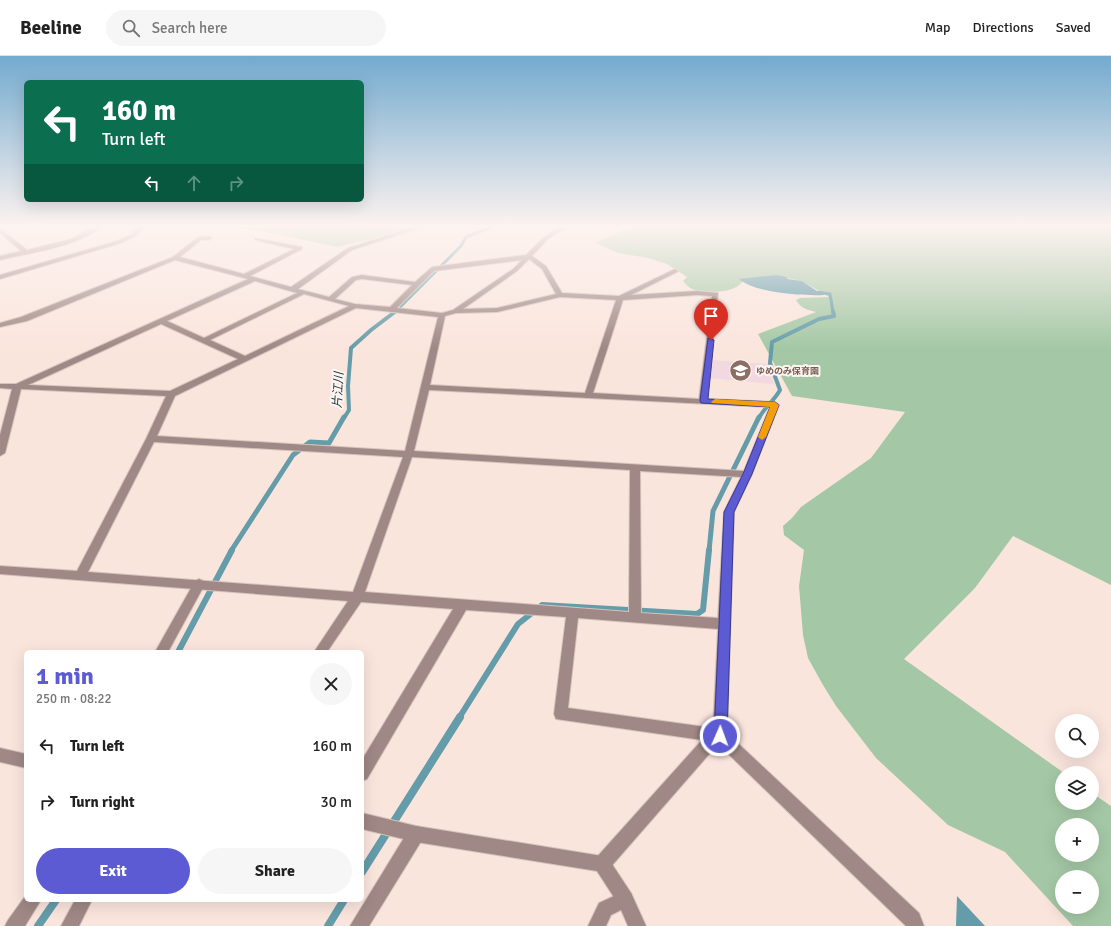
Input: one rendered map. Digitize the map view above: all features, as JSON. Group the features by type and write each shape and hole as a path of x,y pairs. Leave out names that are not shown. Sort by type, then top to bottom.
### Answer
{"street":[{"path":"0,277 32,268"},
{"path":"0,326 24,319 151,268"},
{"path":"210,268 355,306 442,316 455,311 517,268"},
{"path":"244,277 262,268"},
{"path":"293,289 323,268"},
{"path":"391,310 432,269 440,268"},
{"path":"543,268 550,274 560,295"},
{"path":"588,395 620,298 675,271"},
{"path":"331,300 354,278 362,277 417,284"},
{"path":"17,387 254,279"},
{"path":"204,340 304,292"},
{"path":"455,311 497,310 560,295 620,298 697,293 716,294 704,401"},
{"path":"0,386 171,394 355,306"},
{"path":"321,650 357,598 409,454 442,316"},
{"path":"161,321 245,359"},
{"path":"0,453 17,387"},
{"path":"425,387 775,405 747,474 729,512 720,736"},
{"path":"80,576 151,439 171,394"},
{"path":"151,439 747,474"},
{"path":"635,467 635,617"},
{"path":"0,570 227,586 357,598 517,608 724,624"},
{"path":"162,650 199,584"},
{"path":"364,771 462,605"},
{"path":"573,613 560,714 720,736 913,919 916,926"},
{"path":"602,864 712,740 720,736"},
{"path":"0,755 24,761"},
{"path":"364,822 409,832 602,864 625,899 637,926"},
{"path":"359,926 409,832"},
{"path":"597,926 605,909 625,899"},
{"path":"14,926 32,902"},
{"path":"70,926 83,902"}],"shaded area":[{"name":"ゆめのみ保育園","path":"711,360 769,364 774,384 708,378"}],"green space":[{"path":"673,268 1111,268 1111,585 1013,536 975,588 904,659 1055,767 1055,810 1099,810 1099,798 1111,806 1111,926 1073,926 1062,914 1099,914 1099,870 1055,870 1055,906 1005,852 948,825 876,758 836,706 808,658 803,635 799,586 804,550 784,535 783,526 801,507 871,458 905,412 792,396 758,334 816,312 803,307 796,300 800,298 829,297 802,281 782,277 742,282 732,289 718,292 695,290 690,288 683,281 687,277"}],"water":[{"path":"777,275 788,279 802,281 817,291 822,291 824,295 780,293 756,288 739,279"},
{"path":"957,896 985,926 956,926"}],"waterway":[{"name":"片江川","path":"396,311 439,268"},
{"path":"823,293 830,294 833,312"},
{"name":"片江川","path":"344,418 349,410 348,386 351,348 371,330 396,311"},
{"path":"759,418 780,390 770,363 772,342 819,319 834,316 833,311"},
{"name":"片江川","path":"231,551 293,455 310,442 329,443 344,417"},
{"path":"709,551 713,511 759,417"},
{"name":"片江川","path":"179,650 232,550"},
{"path":"459,718 518,624 542,605 697,614 703,610 709,550"},
{"path":"364,869 460,717"},
{"name":"片江川","path":"38,926 55,902"},
{"path":"328,926 343,902"}],"slow traffic":[{"path":"715,402 775,405 762,437"}],"place":[{"name":"ゆめのみ保育園","path":"740,371"}],"route":[{"path":"711,340 704,401 775,405 747,474 729,512 720,736"}]}
